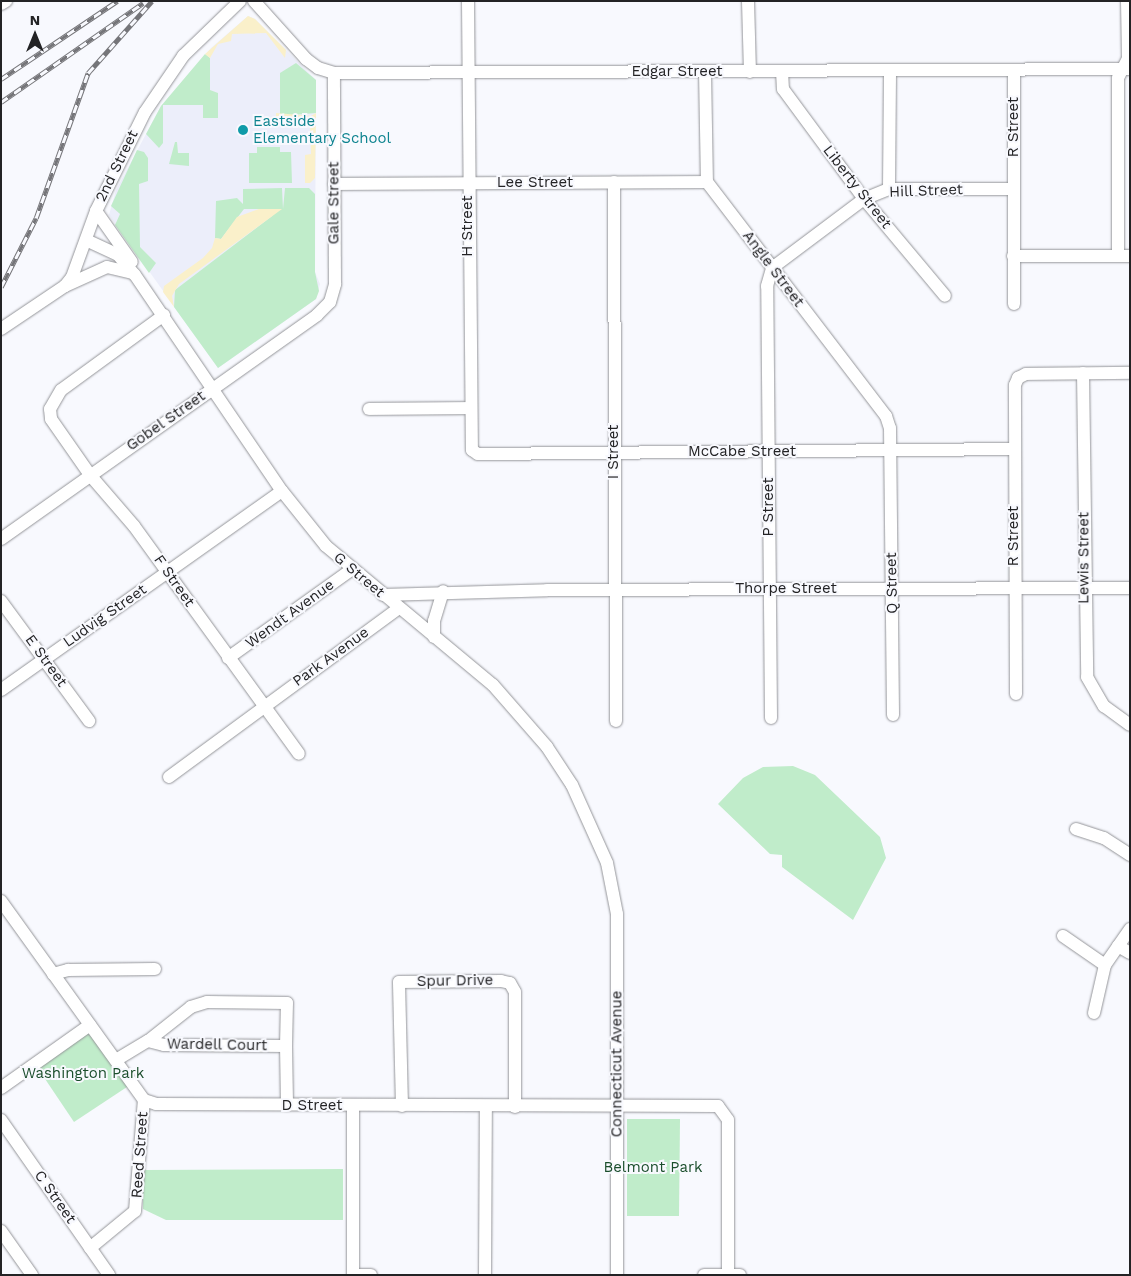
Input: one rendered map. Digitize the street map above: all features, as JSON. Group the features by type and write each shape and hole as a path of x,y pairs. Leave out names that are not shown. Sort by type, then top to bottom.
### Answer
{"street":[{"path":"1,4 6,1"},
{"name":"2nd Street","path":"1,329 65,286 72,277 96,211 119,160 164,80 183,56 240,1"},
{"name":"Edgar Street","path":"254,1 306,59 318,68 334,73 1127,69"},
{"name":"H Street","path":"468,1 469,408 472,450"},
{"path":"748,1 750,72"},
{"path":"1013,256 1124,256 1118,78 1127,69 1127,1"},
{"path":"888,189 890,70"},
{"name":"R Street","path":"1014,70 1014,304"},
{"path":"705,71 707,182"},
{"name":"Liberty Street","path":"782,71 783,88 864,199 945,296"},
{"name":"Gale Street","path":"330,302 334,284 334,73"},
{"name":"I Street","path":"614,182 616,721"},
{"name":"Lee Street","path":"334,184 707,182"},
{"name":"Angle Street","path":"707,182 886,416 890,428 890,451"},
{"name":"Hill Street","path":"772,268 864,199 888,189 1014,189"},
{"path":"65,286 106,267 135,275 132,261 96,211"},
{"name":"G Street","path":"86,240 118,255 135,275 214,387 282,491 326,546 351,570 493,685 547,748 572,786 592,826 607,864 617,914"},
{"name":"P Street","path":"771,718 767,286 772,268"},
{"name":"Gobel Street","path":"1,539 317,315 330,302"},
{"name":"F Street","path":"164,315 61,390 50,410 55,428 90,475 134,526 228,658 300,754"},
{"path":"1082,373 1130,373"},
{"name":"R Street","path":"1016,694 1014,588 1015,386 1018,378 1026,374 1082,373"},
{"name":"Lewis Street","path":"1082,373 1084,588 1087,677 1104,706 1130,725"},
{"path":"369,409 469,408"},
{"name":"McCabe Street","path":"472,450 478,454 1014,449"},
{"name":"Q Street","path":"890,451 893,715"},
{"name":"Ludvig Street","path":"1,690 282,491"},
{"name":"Wendt Avenue","path":"228,658 351,570"},
{"name":"Thorpe Street","path":"382,595 443,591 1130,588"},
{"path":"434,637 434,621 443,591"},
{"name":"E Street","path":"1,601 89,721"},
{"name":"Park Avenue","path":"169,777 263,706 399,608"},
{"path":"1076,829 1104,838 1130,855"},
{"path":"1,900 144,1100"},
{"name":"Connecticut Avenue","path":"617,914 617,1275"},
{"path":"1094,1013 1105,966 1130,929"},
{"path":"1063,936 1105,966"},
{"path":"1118,946 1130,953"},
{"path":"53,974 68,970 155,969"},
{"name":"Spur Drive","path":"402,1106 400,982 510,983 515,992 516,1106"},
{"name":"Wardell Court","path":"116,1060 148,1041 191,1008 207,1002 287,1003 287,1105"},
{"path":"1,1088 90,1025"},
{"name":"Wardell Court","path":"148,1041 164,1045 286,1046"},
{"name":"D Street","path":"144,1100 156,1104 718,1106 728,1120 728,1275"},
{"name":"Reed Street","path":"90,1248 135,1211 144,1100"},
{"path":"353,1106 353,1275 371,1275"},
{"path":"485,1275 486,1106"},
{"name":"C Street","path":"1,1120 109,1275"},
{"path":"1,1231 32,1275"},
{"path":"704,1275 740,1275"}],"shaded area":[{"path":"248,16 255,19 316,80 315,272 320,284 316,299 218,368 109,215 116,190 161,106 211,48"}],"green space":[{"path":"205,54 210,58 210,90 218,93 218,118 203,118 203,105 163,105 163,143 159,148 146,134 161,106"},
{"path":"296,63 316,80 316,113 280,116 280,73"},
{"path":"175,142 177,142 178,153 189,153 189,166 169,164"},
{"path":"257,147 280,147 280,152 291,152 292,183 249,183 249,153 257,153"},
{"path":"137,150 144,152 148,158 148,181 139,184 140,247 156,263 149,273 115,225 120,214 111,206"},
{"path":"282,188 283,209 285,188 309,188 315,194 315,272 319,291 316,299 218,368 174,307 175,290 272,216 275,209 244,209 221,239 215,238 216,201 237,198 243,204 243,189"},
{"path":"793,766 815,775 880,837 886,858 853,920 782,867 782,855 770,854 718,804 743,778 763,767"},
{"name":"Washington Park","path":"90,1025 133,1083 74,1122 35,1064"},
{"name":"Belmont Park","path":"627,1119 680,1119 679,1216 627,1216"},
{"path":"343,1169 343,1220 166,1220 143,1209 143,1170"}],"sand":[{"path":"248,16 255,19 286,50 285,58 266,33 232,34 231,41 218,44 210,58 205,54"},
{"path":"276,113 311,116 316,113 315,178 310,183 305,183 305,155 311,154 310,118 276,118"},
{"path":"259,209 282,209 179,284 172,296 174,307 163,292 164,286 203,258 212,248 215,238 221,239 237,217"}],"railway":[{"path":"1,79 117,1"},
{"path":"1,287 36,218 88,73 152,1"},
{"path":"1,102 143,3"}],"place":[{"name":"Eastside Elementary School","path":"243,130"}]}
